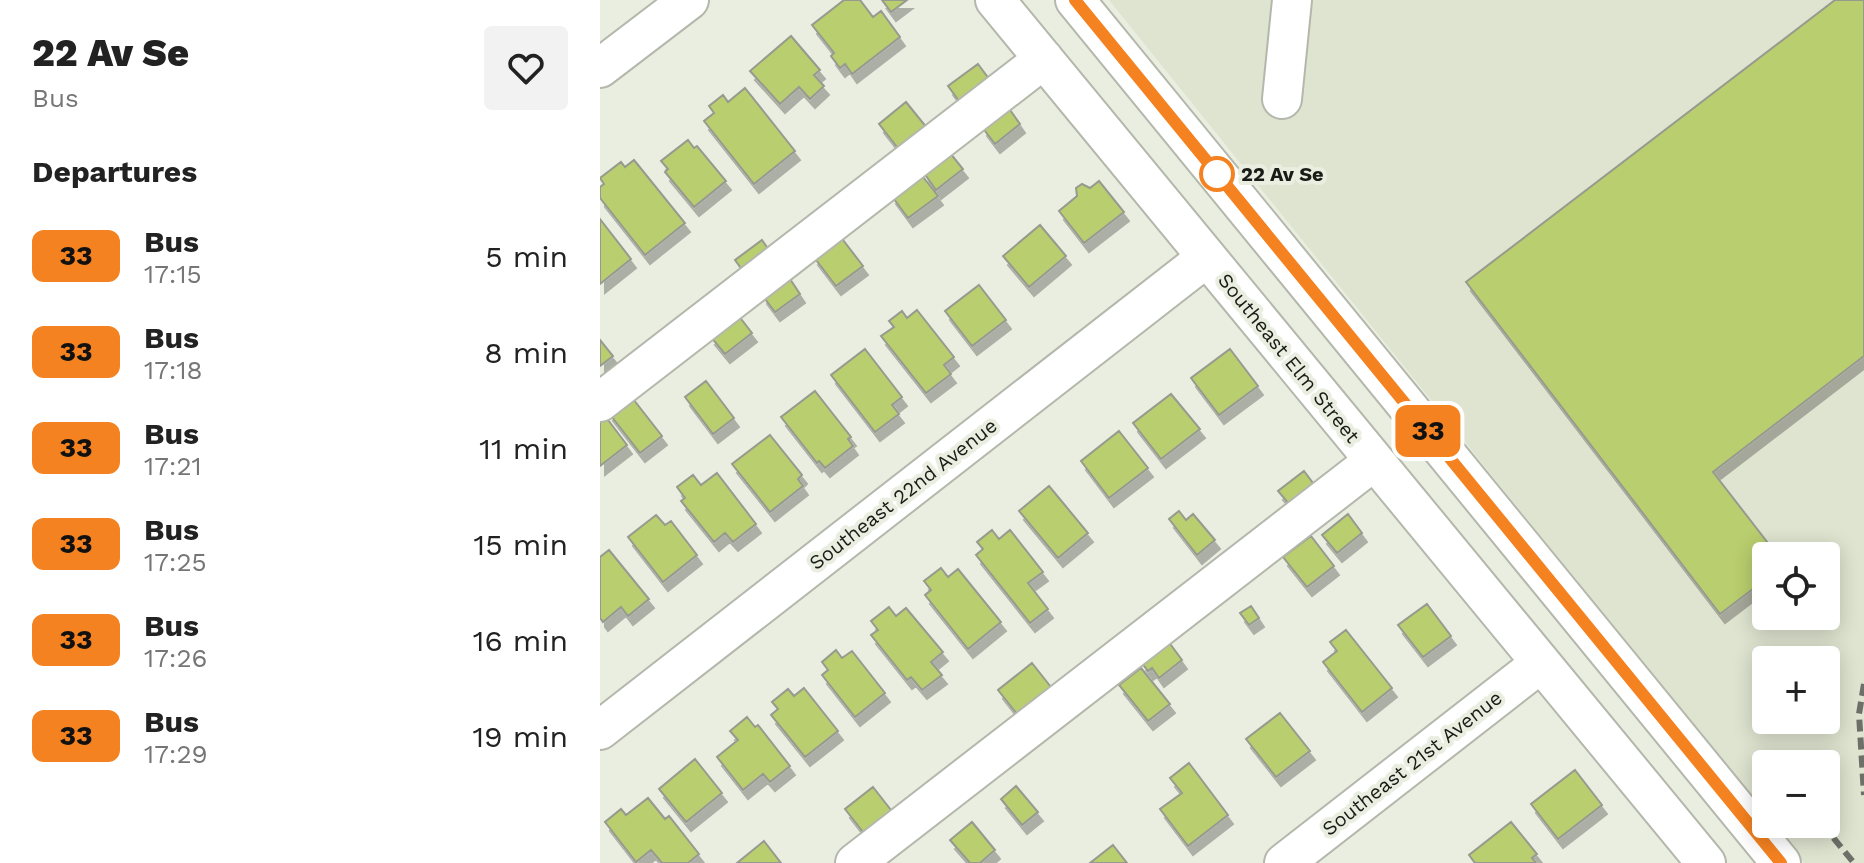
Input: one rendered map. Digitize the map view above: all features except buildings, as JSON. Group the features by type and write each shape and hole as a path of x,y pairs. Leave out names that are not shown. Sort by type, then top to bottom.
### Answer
{"street":[{"path":"600,68 689,0"},
{"name":"Southeast Elm Street","path":"995,0 1706,863"},
{"path":"1075,0 1781,863"},
{"path":"1282,99 1292,0"},
{"path":"600,402 1044,59"},
{"name":"Southeast 22nd Avenue","path":"600,730 1206,258"},
{"path":"855,863 1374,461"},
{"name":"Southeast 21st Avenue","path":"1284,863 1541,663"}],"shaded area":[{"path":"1109,0 1864,0 1864,863 1804,863 1783,838 1840,838 1840,750 1752,750 1752,799"}],"railway":[{"path":"1864,684 1859,714 1864,795"},
{"path":"1833,838 1854,863"}],"bus line":[{"name":"33","path":"1075,0 1781,863"}],"place":[{"name":"22 Av Se","path":"1217,174"}]}
